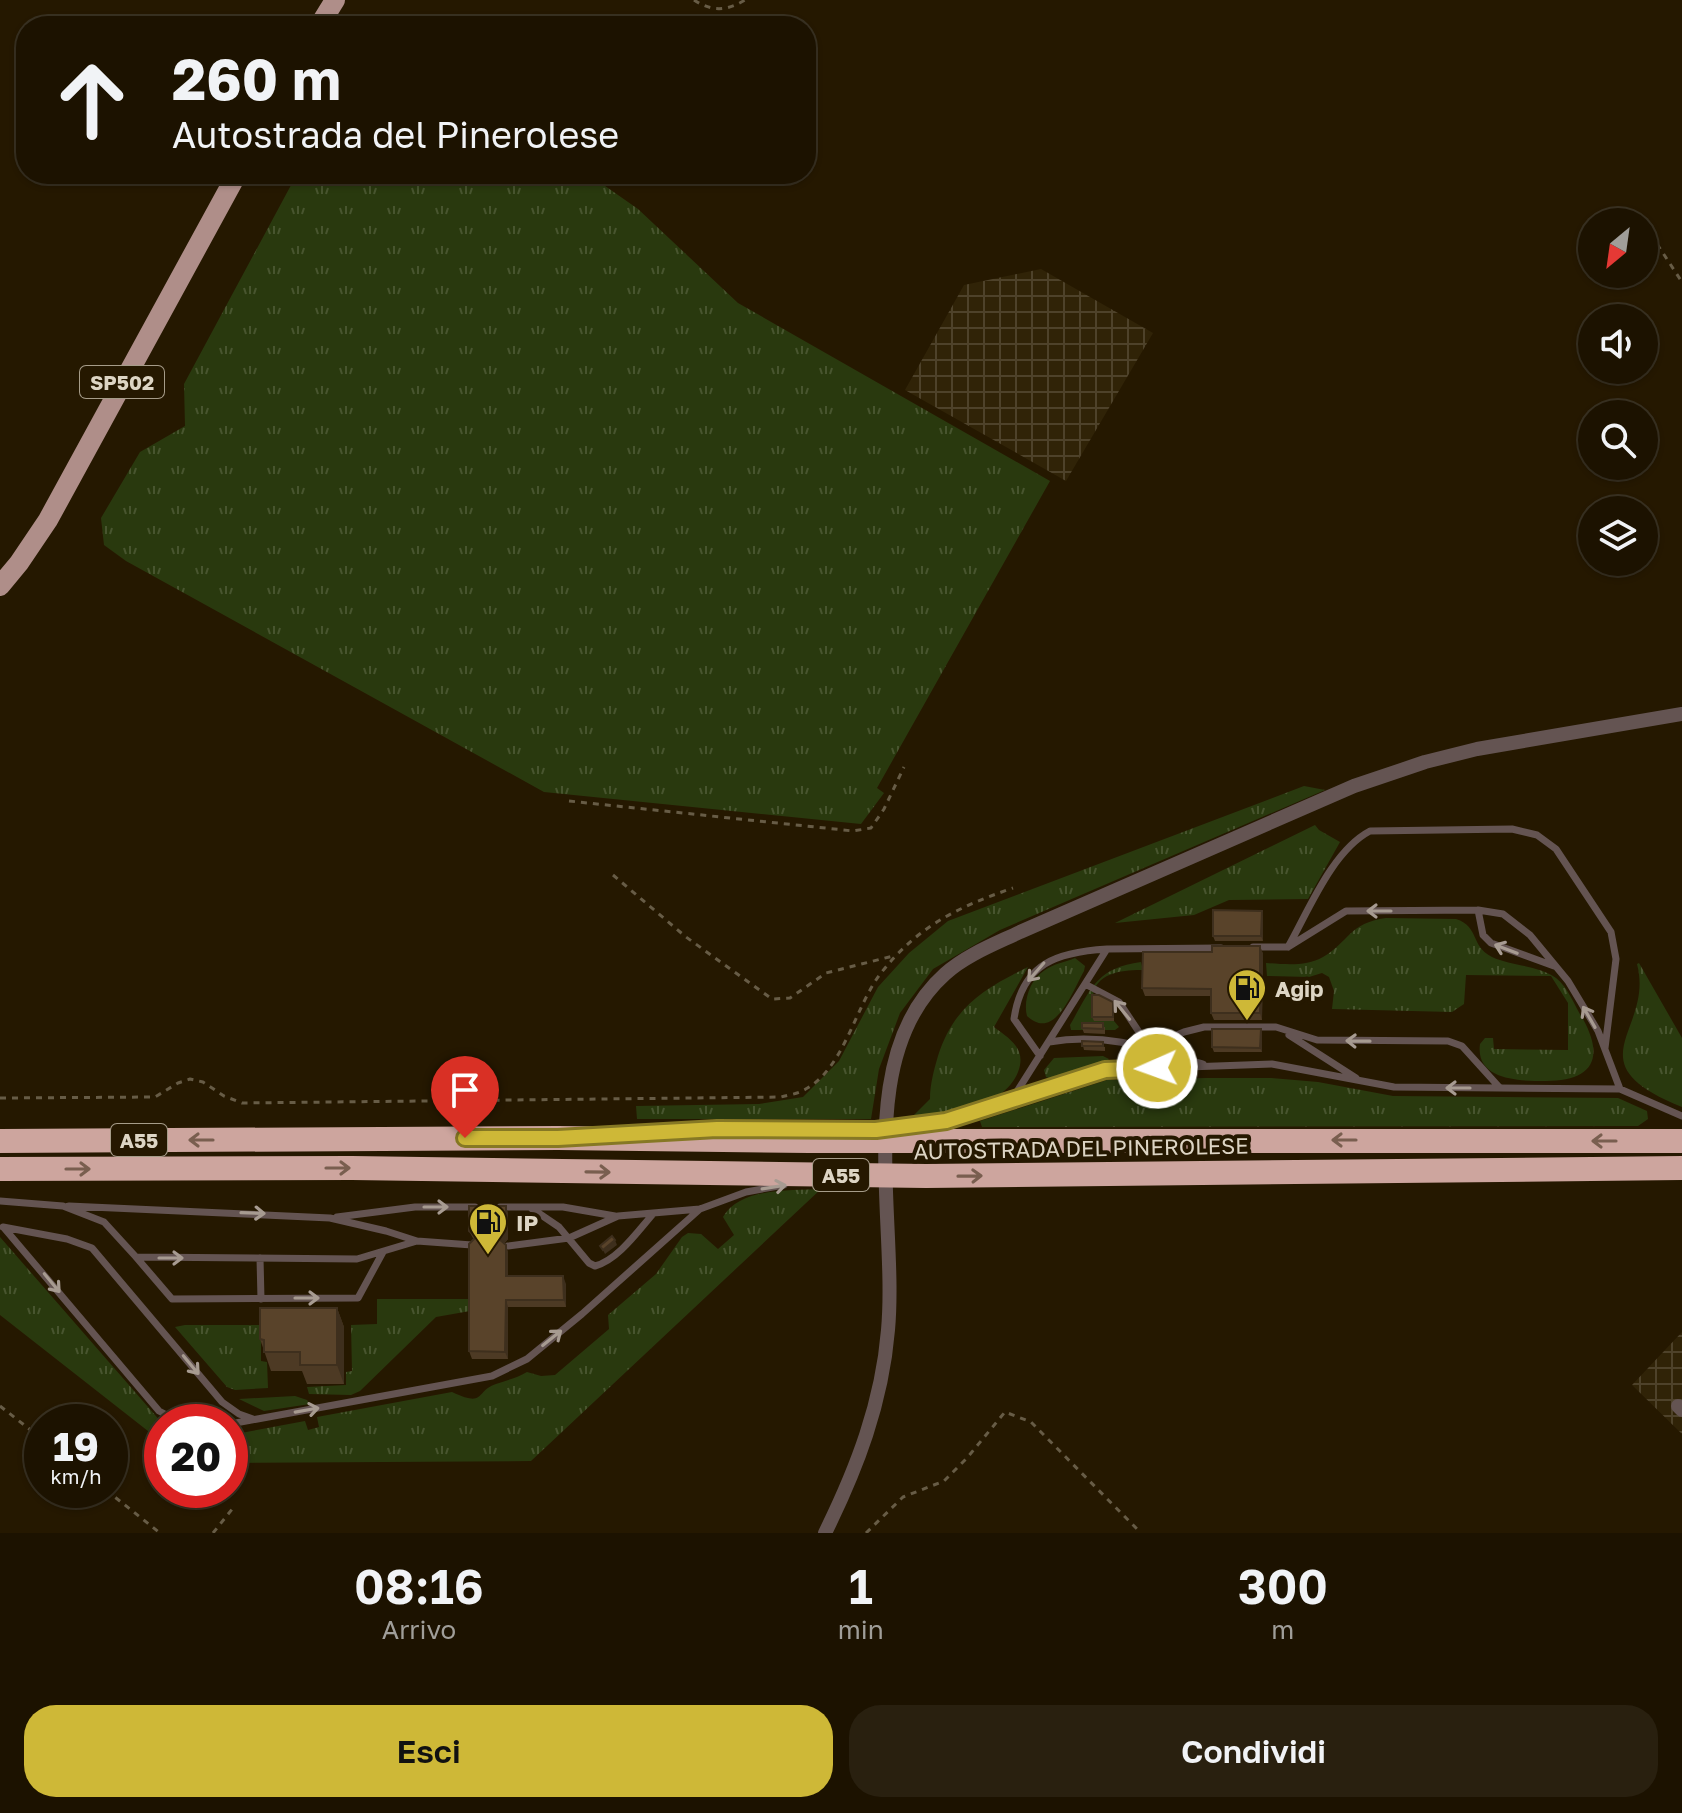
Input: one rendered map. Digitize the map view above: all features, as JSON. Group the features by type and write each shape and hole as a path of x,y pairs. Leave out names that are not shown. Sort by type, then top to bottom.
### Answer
{"highway":[{"name":"AUTOSTRADA DEL PINEROLESE","path":"0,1141 558,1138 1682,1141"},
{"name":"AUTOSTRADA DEL PINEROLESE","path":"0,1169 352,1168 926,1176 1682,1168"}],"main road":[{"name":"SP502","path":"0,586 48,520 232,184"}],"street":[{"path":"825,1533 847,1489 869,1431 881,1383 888,1328 886,1111 891,1070 903,1034 921,1001 946,973 981,951 1354,786 1477,749 1682,714"}],"lane":[{"path":"1288,947 1342,853 1358,837 1370,831 1512,829 1537,835 1556,849 1611,932 1616,959 1605,1050"},
{"path":"1478,910 1483,935 1491,943 1556,967"},
{"path":"1243,948 1288,947 1346,911 1478,910 1503,914 1530,935 1568,981 1598,1031 1620,1089"},
{"path":"1040,1056 1014,1019 1016,1003 1030,977 1046,961 1087,950 1228,948"},
{"path":"1011,1101 1107,949"},
{"path":"1085,984 1119,1002 1149,1047"},
{"path":"876,1130 946,1121 1011,1101 1105,1070 1149,1047 1204,1027 1276,1027 1317,1040 1448,1041 1462,1046 1500,1088"},
{"path":"1276,1027 1361,1081"},
{"path":"1049,1042 1113,1039 1209,1066"},
{"path":"1105,1070 1272,1064 1394,1087 1620,1089 1682,1116"},
{"path":"558,1138 701,1130"},
{"path":"0,1201 330,1218 415,1207 563,1207 618,1216 700,1209 746,1192 783,1185 926,1176"},
{"path":"63,1206 104,1222 172,1299 358,1298 383,1251"},
{"path":"529,1207 559,1227 589,1263 599,1266 627,1244 653,1214"},
{"path":"248,1421 492,1376 527,1359 700,1209"},
{"path":"508,1246 569,1238 618,1216"},
{"path":"330,1218 417,1241 472,1245"},
{"path":"1,1226 67,1239 92,1248 222,1402 239,1414 256,1420"},
{"path":"1,1226 14,1236 153,1404"},
{"path":"136,1257 357,1259 417,1241"},
{"path":"260,1258 261,1299"}],"path":[{"path":"694,0 704,6 725,10 745,0"},
{"path":"1658,246 1682,282"},
{"path":"569,801 853,831 871,828 880,817 904,767"},
{"path":"613,875 686,937 772,999 790,998 826,973 897,955"},
{"path":"0,1098 155,1097 190,1079 203,1082 242,1103 781,1097 805,1090 828,1068 879,976 897,955 928,928 964,905 1013,888"},
{"path":"0,1406 24,1425"},
{"path":"866,1533 903,1497 944,1481 1005,1412 1031,1422 1141,1533"},
{"path":"128,1508 160,1533"},
{"path":"213,1533 233,1508"}],"shaded area":[{"path":"1041,269 1153,333 1066,481 905,390 964,285"},
{"path":"1682,1332 1682,1434 1632,1385"}],"green space":[{"path":"292,184 602,184 638,209 738,303 1050,481 877,788 884,793 861,824 544,792 126,561 104,545 101,518 140,452 185,426 184,384"},
{"path":"1304,786 1325,790 1000,930 933,969 900,1013 879,1069 871,1119 637,1119 636,1106 759,1104 803,1097 839,1061 878,987 909,953 948,921"},
{"path":"1315,825 1340,842 1308,899 1229,900 1194,915 1115,923"},
{"path":"1386,918 1456,919 1469,927 1485,953 1541,970 1556,978 1568,992 1590,1034 1593,1057 1590,1066 1573,1077 1560,1080 1513,1079 1492,1072 1480,1056 1480,1044 1485,1038 1493,1038 1494,1049 1568,1050 1568,1003 1551,976 1466,975 1464,1004 1452,1012 1332,1009 1334,991 1329,977 1322,973 1309,977 1267,976 1266,963 1295,964 1316,960 1364,924"},
{"path":"1075,958 1085,966 1084,971 1062,1011 1046,1023 1027,1016 1027,997 1035,979 1048,968"},
{"path":"1141,962 1143,970 1107,976 1096,986 1093,994 1094,1021 1114,1021 1119,1027 1115,1030 1071,1030 1070,1025 1096,982 1114,969"},
{"path":"1639,963 1682,1038 1682,1107 1649,1091 1630,1075 1623,1060 1624,1044 1640,988"},
{"path":"1028,967 994,1027 1019,1051 1018,1072 1010,1085 999,1095 970,1108 907,1122 930,1099 938,1056 962,1012 984,992"},
{"path":"1103,1056 1109,1059 1106,1062 1055,1080 1046,1077 1044,1070 1054,1058"},
{"path":"1207,1078 1318,1082 1393,1096 1618,1098 1647,1111 1648,1119 1638,1126 982,1127 980,1121 1107,1080"},
{"path":"821,1189 531,1461 248,1463 248,1432 305,1421 308,1430 319,1427 317,1417 452,1392 475,1398 489,1387 527,1372 541,1376 555,1375 609,1329 608,1315 656,1274 682,1237 688,1233 701,1234 718,1249 734,1235 723,1217 731,1207 754,1195"},
{"path":"0,1237 145,1404 144,1428 128,1415 128,1404 114,1404 0,1315"},
{"path":"377,1299 471,1299 470,1311 436,1317 360,1391 351,1395 309,1394 307,1387 346,1385 346,1372 352,1371 351,1325 377,1324"},
{"path":"261,1325 261,1361 267,1362 268,1388 235,1390 227,1387 175,1327"},
{"path":"295,1396 310,1404 264,1411 239,1399"}],"building":[{"path":"1213,910 1262,911 1261,936 1213,936"},
{"path":"1212,946 1260,946 1260,1013 1211,1013 1211,989 1142,988 1143,952 1212,952"},
{"path":"1092,995 1113,1002 1113,1017 1092,1017"},
{"path":"1082,1023 1103,1023 1103,1029 1082,1028"},
{"path":"1212,1029 1261,1029 1260,1048 1212,1047"},
{"path":"1082,1041 1103,1042 1103,1046 1082,1046"},
{"path":"469,1206 506,1206 506,1232 499,1239 506,1245 506,1276 563,1276 564,1300 506,1300 505,1352 469,1351 469,1244 476,1237 469,1231"},
{"path":"612,1236 615,1240 603,1250 600,1246"},
{"path":"260,1308 337,1308 337,1365 300,1365 300,1352 264,1352 264,1340 260,1339"}],"place":[{"name":"Agip","path":"1247,1022"},
{"name":"IP","path":"488,1256"}],"route":[{"path":"465,1138 558,1138 717,1129 876,1130 946,1121 1105,1070 1157,1068"}]}
